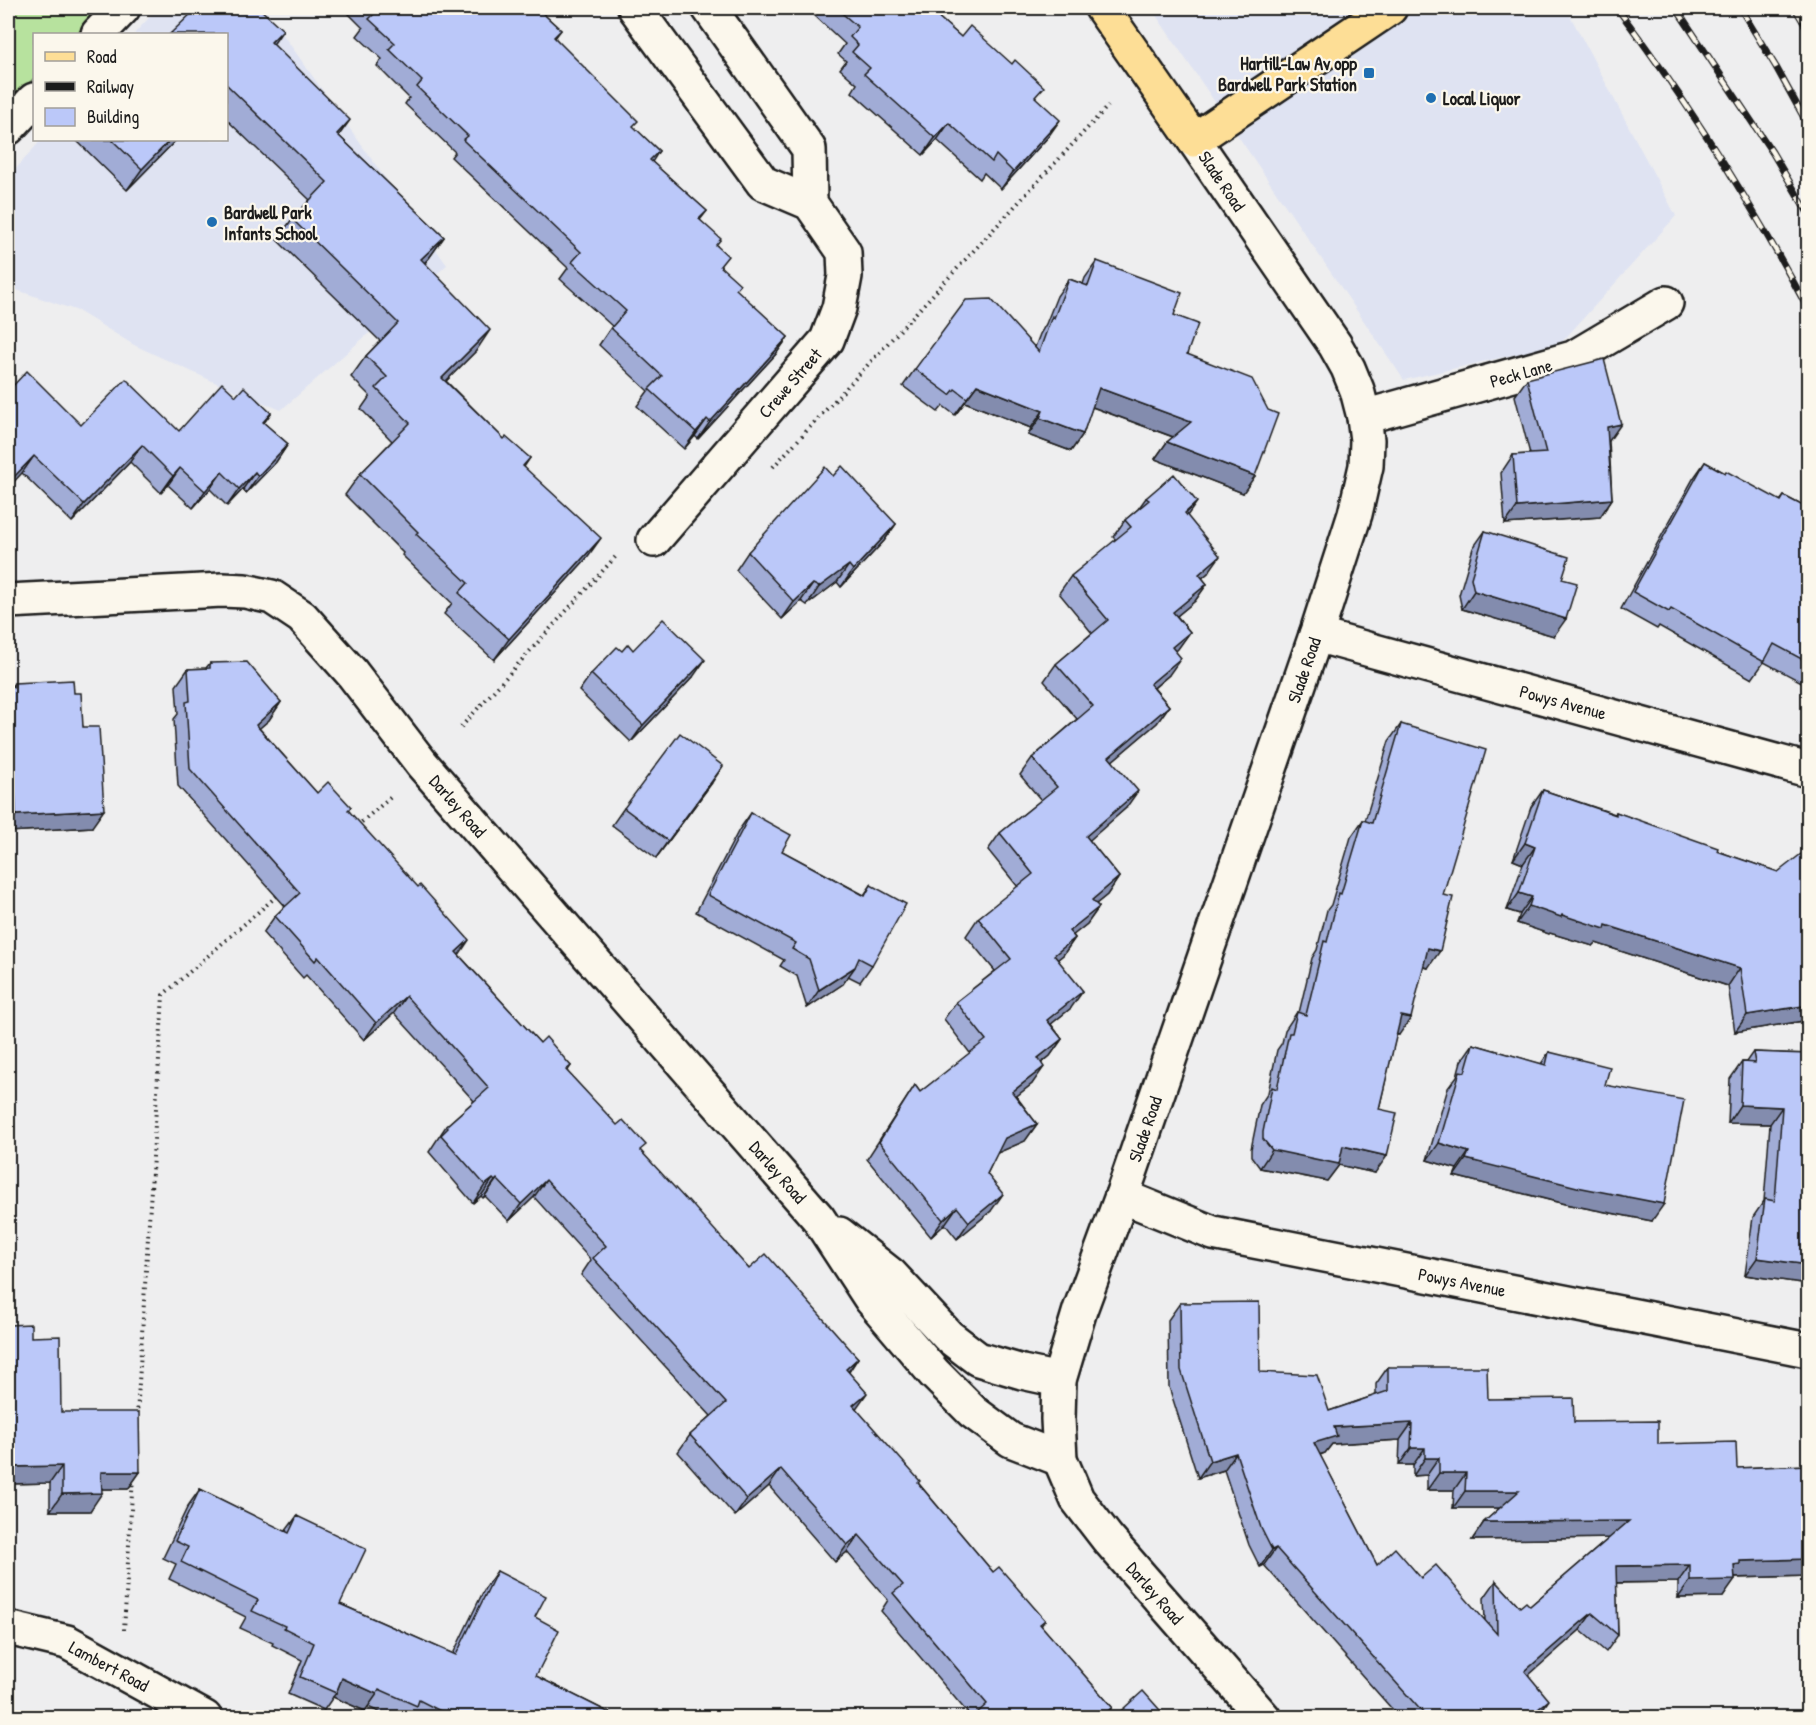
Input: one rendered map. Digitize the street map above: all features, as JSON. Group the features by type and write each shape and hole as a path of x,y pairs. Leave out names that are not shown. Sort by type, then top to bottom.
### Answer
{"main road":[{"name":"Slade Road","path":"1102,8 1194,140"},
{"path":"1194,140 1390,8"}],"street":[{"path":"99,33 123,8"},
{"path":"635,8 763,183 810,203 809,149 709,8"},
{"path":"8,128 33,101"},
{"name":"Slade Road","path":"1059,1380 1080,1310 1122,1197 1317,635 1355,514 1366,466 1367,440 1364,417 1348,368 1335,345 1194,140"},
{"name":"Crewe Street","path":"654,540 827,340 839,308 845,276 844,252 810,203"},
{"name":"Peck Lane","path":"1364,417 1573,358 1666,303"},
{"name":"Darley Road","path":"8,601 222,590 245,591 272,597 302,617 352,673 422,764 818,1218 871,1299 934,1373 973,1412 1011,1440 1060,1459"},
{"name":"Powys Avenue","path":"1317,635 1809,770"},
{"name":"Powys Avenue","path":"1122,1197 1213,1233 1809,1350"},
{"name":"Darley Road","path":"818,1218 891,1275 948,1336 978,1359 1059,1380 1060,1459 1077,1499 1107,1538 1264,1718"},
{"name":"Lambert Road","path":"8,1628 67,1642 205,1718"}],"path":[{"path":"350,833 391,797"},
{"path":"137,1422 163,995 288,887"},
{"path":"121,1672 134,1470"}],"shaded area":[{"name":"Bardwell Park Infants School","path":"158,8 264,8 447,265 281,410 134,345 78,311 8,287 8,178 40,141 228,141 228,33 135,33"},
{"path":"1151,8 1566,8 1676,216 1560,344 1404,380"}],"green space":[{"path":"8,8 103,8 78,33 33,33 33,79 8,105"}],"building":[{"path":"197,8 259,8 283,30 271,42 350,120 337,134 444,237 421,259 490,330 442,378 504,439 506,437 530,458 523,466 601,538 509,639 459,593 468,583 416,534 418,532 360,474 410,423 376,388 387,377 366,356 398,323 292,219 327,182 228,86 228,33 171,33"},
{"path":"371,8 537,8 561,30 554,37 638,121 633,126 659,151 650,160 707,211 699,219 721,239 716,245 728,256 720,266 740,284 736,289 788,337 710,422 707,419 696,432 649,389 662,376 611,328 626,311 572,262 581,252 463,140 468,136 417,87 422,81 389,49 395,43 369,19 376,12"},
{"path":"836,8 928,8 961,37 970,26 1012,64 1015,60 1044,87 1035,97 1060,120 1013,172 996,155 992,162 949,123 935,138 864,74 870,68 852,52 858,45 850,37 858,27"},
{"path":"113,141 169,141 142,169"},
{"path":"1097,261 1182,293 1174,315 1198,324 1187,354 1252,379 1268,410 1278,414 1255,476 1167,442 1191,422 1099,388 1083,434 1040,418 1043,411 977,385 967,398 955,389 950,395 915,369 966,300 991,299 1039,352 1069,279 1088,286"},
{"path":"1604,359 1621,424 1607,427 1612,499 1517,507 1513,455 1546,453 1527,379"},
{"path":"27,371 81,425 126,379 179,431 222,383 236,396 244,387 271,413 263,422 288,444 258,476 255,472 239,489 222,472 205,491 180,468 173,476 142,445 84,504 34,456 8,483 8,391"},
{"path":"1705,462 1781,501 1784,496 1809,509 1809,663 1774,644 1764,662 1671,609 1669,612 1633,592"},
{"path":"842,466 896,524 853,570 849,565 819,587 813,584 794,602 748,552 825,467 833,476"},
{"path":"1174,474 1197,502 1185,513 1220,556 1199,574 1207,584 1173,612 1190,632 1172,647 1181,658 1150,684 1169,706 1109,757 1138,791 1086,836 1119,877 1092,900 1099,907 1069,931 1075,938 1054,955 1083,991 1047,1020 1062,1039 1038,1058 1044,1067 1012,1092 1037,1124 1005,1138 987,1174 1003,1194 969,1222 957,1207 943,1220 879,1142 915,1085 920,1092 986,1040 956,1002 1011,959 978,918 1033,874 1000,833 1057,787 1032,758 1093,706 1056,664 1108,620 1071,576 1131,527 1125,520 1149,500 1146,498"},
{"path":"1485,531 1569,557 1562,579 1577,583 1566,619 1474,591 1471,578"},
{"path":"663,619 705,660 643,725 591,674 617,647 622,651 628,644 633,650"},
{"path":"247,662 281,702 256,725 317,793 328,782 351,807 348,810 469,940 456,952 540,1043 546,1037 571,1066 566,1070 617,1125 623,1120 646,1145 640,1150 749,1269 766,1254 858,1358 846,1369 867,1393 853,1405 920,1481 918,1483 993,1572 999,1567 1045,1620 1040,1624 1112,1707 1101,1718 979,1718 976,1714 987,1704 893,1593 903,1585 859,1535 847,1545 781,1469 747,1499 690,1435 726,1403 593,1258 606,1246 546,1180 521,1204 497,1179 485,1185 441,1135 448,1128 446,1126 489,1088 406,996 376,1023 318,957 315,961 275,916 300,893 190,769 186,702 190,701 188,669 210,668 210,663"},
{"path":"73,680 74,693 81,693 83,727 99,727 104,810 16,815 15,785 8,785 8,687 14,687 14,683"},
{"path":"1401,724 1486,750 1443,895 1453,897 1440,951 1428,948 1411,1018 1401,1016 1379,1109 1397,1113 1387,1156 1343,1146 1339,1164 1272,1150 1263,1139 1263,1132 1272,1087 1277,1089 1289,1033 1292,1033 1297,1012 1306,1015 1324,941 1327,942 1339,893 1341,894 1363,820 1372,823"},
{"path":"680,733 723,766 668,841 624,808"},
{"path":"1543,790 1616,815 1616,812 1778,872 1801,854 1809,863 1809,1005 1747,1015 1740,968 1606,925 1605,929 1529,906 1532,897 1519,893 1535,847 1525,843"},
{"path":"751,813 791,835 782,851 865,896 871,885 906,904 872,965 859,958 855,967 819,990 809,959 792,949 796,943 708,895"},
{"path":"1473,1044 1546,1065 1549,1052 1610,1067 1605,1085 1684,1100 1664,1204 1577,1187 1466,1159 1469,1152 1439,1143 1460,1071 1465,1072"},
{"path":"1753,1052 1809,1054 1809,1265 1757,1258 1765,1199 1775,1201 1782,1107 1740,1105 1742,1062 1755,1063"},
{"path":"1259,1302 1260,1372 1317,1375 1329,1411 1388,1391 1388,1367 1487,1367 1488,1399 1573,1398 1574,1422 1658,1421 1658,1444 1736,1442 1737,1468 1809,1465 1809,1559 1740,1561 1740,1564 1734,1565 1735,1580 1690,1581 1690,1565 1616,1566 1618,1635 1592,1613 1525,1671 1549,1700 1532,1714 1536,1718 1423,1718 1424,1714 1276,1548 1272,1550 1261,1528 1236,1453 1210,1461 1181,1370 1180,1303","holes":["1412,1423 1411,1448 1425,1448 1425,1458 1439,1458 1439,1473 1466,1473 1465,1491 1519,1491 1484,1522 1629,1521 1530,1606 1526,1602 1520,1607 1496,1581 1497,1634 1436,1565 1421,1578 1395,1548 1377,1565 1314,1443 1337,1436 1334,1427"]},
{"path":"31,1324 31,1337 60,1336 61,1412 139,1412 140,1472 101,1472 102,1493 62,1494 62,1466 8,1467 8,1325"},
{"path":"200,1489 289,1533 297,1516 366,1549 340,1604 456,1655 497,1571 546,1596 535,1617 559,1630 536,1676 620,1718 454,1718 419,1700 417,1706 379,1689 377,1694 342,1678 336,1693 300,1677 314,1643 284,1628 285,1626 252,1611 258,1600 181,1562 188,1547 175,1541"},
{"path":"1143,1691 1167,1718 1113,1718"}],"railway":[{"path":"1617,8 1669,80 1718,154 1765,231 1808,309"},
{"path":"1676,8 1772,152 1808,213"},
{"path":"1740,8 1808,125"},
{"path":"1795,8 1808,30"}],"place":[{"name":"Hartill-Law Av opp Bardwell Park Station","path":"1369,73"},
{"name":"Local Liquor","path":"1431,98"},
{"name":"Bardwell Park Infants School","path":"212,222"}]}
